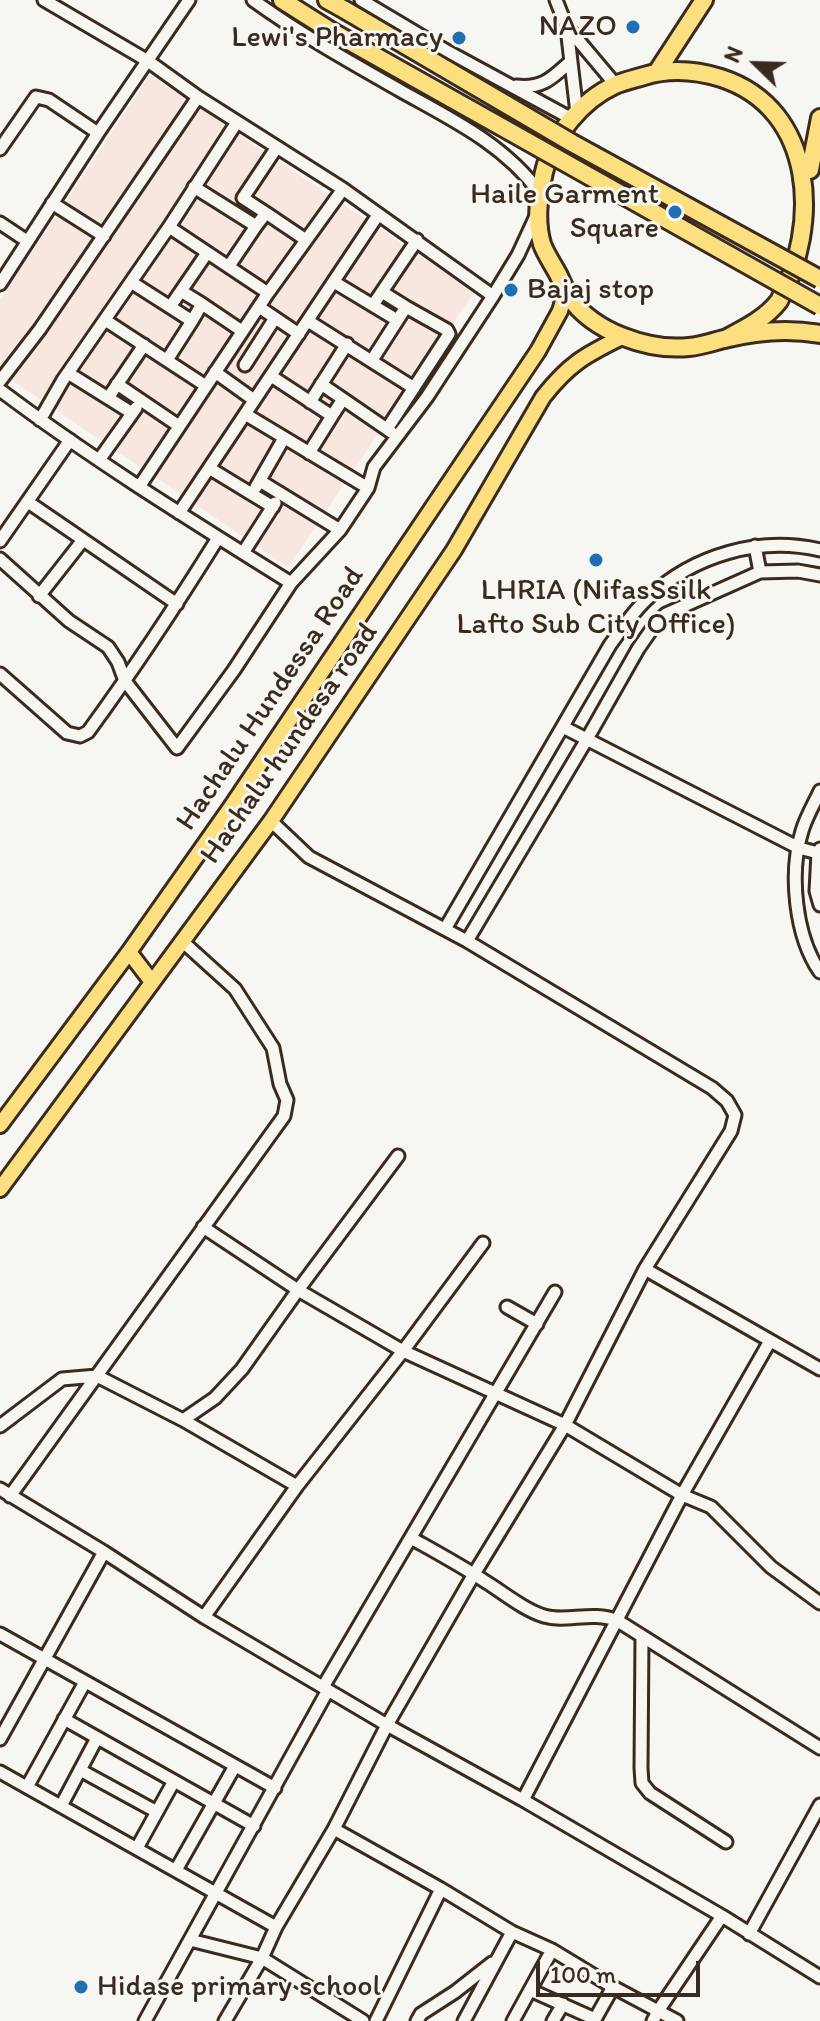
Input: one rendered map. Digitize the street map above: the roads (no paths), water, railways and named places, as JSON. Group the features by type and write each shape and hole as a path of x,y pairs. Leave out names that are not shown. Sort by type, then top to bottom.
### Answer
{"highway":[{"path":"282,0 331,31 820,306"},
{"path":"327,0 559,136 820,279"},
{"path":"657,72 704,0"},
{"path":"814,185 799,143 782,118 760,97 734,82 705,73 675,70 615,84 574,116 556,141 545,166 538,212 542,244 571,300 595,322 622,337 671,348 698,346 781,329 820,334"},
{"path":"725,339 753,324 778,304 797,278 809,248 815,216 814,185 820,118"}],"main road":[{"name":"Hachalu Hundessa Road","path":"0,1125 129,952 231,807 538,351 560,311 566,291"},
{"name":"Hachalu hundesa road","path":"0,1189 271,821 454,550 543,397 558,378 583,356 622,337"},
{"path":"129,952 152,982"}],"street":[{"path":"44,0 148,61 198,97 343,189 493,296"},
{"path":"0,284 189,0"},
{"path":"253,0 347,61 471,130 497,148 539,192"},
{"path":"361,0 445,50 574,116 567,28 556,0"},
{"path":"567,28 615,84"},
{"path":"512,86 542,85 571,61"},
{"path":"0,149 36,97 49,100 98,133"},
{"path":"0,381 40,329 198,97"},
{"path":"40,420 68,373 237,122"},
{"path":"233,212 277,147"},
{"path":"194,187 256,226"},
{"path":"139,487 268,293 343,189"},
{"path":"243,198 306,240"},
{"path":"52,203 104,236"},
{"path":"0,559 69,621 108,647 125,681 177,748 234,670 291,583 340,530 368,488 374,467 427,397 493,296 518,255 538,212"},
{"path":"229,266 266,213"},
{"path":"179,513 378,215"},
{"path":"0,223 27,241"},
{"path":"169,227 268,293"},
{"path":"373,305 417,240"},
{"path":"170,307 207,253"},
{"path":"131,282 192,321"},
{"path":"334,282 397,320"},
{"path":"181,291 242,331"},
{"path":"382,292 449,334 387,429"},
{"path":"167,360 202,304"},
{"path":"259,307 299,334"},
{"path":"372,360 406,307"},
{"path":"245,365 275,318"},
{"path":"105,320 206,386"},
{"path":"308,321 414,388"},
{"path":"310,402 347,344"},
{"path":"108,398 144,345"},
{"path":"215,372 254,400"},
{"path":"68,373 132,413"},
{"path":"271,376 332,416"},
{"path":"117,384 179,426"},
{"path":"321,384 397,436"},
{"path":"0,390 139,487 291,583"},
{"path":"309,453 343,399"},
{"path":"99,460 142,401"},
{"path":"245,414 368,488"},
{"path":"251,494 284,438"},
{"path":"0,541 70,440"},
{"path":"209,468 273,507"},
{"path":"260,481 340,530"},
{"path":"243,553 281,495"},
{"path":"28,502 177,604"},
{"path":"0,674 67,733 80,736 88,732 177,604 218,538"},
{"path":"39,596 83,540"},
{"path":"445,929 610,645 632,614 668,581 709,558 761,545 820,550"},
{"path":"755,546 760,572"},
{"path":"467,941 654,626 666,614 760,572 798,571 820,575"},
{"path":"563,727 799,848 819,851 816,891 820,905"},
{"path":"820,791 802,831 795,875 801,930 820,972"},
{"path":"225,2021 334,1829 387,1725 565,1425 645,1269 731,1131 735,1115 727,1101 712,1088 467,941 309,857 271,821"},
{"path":"182,941 235,989 273,1048 280,1084 287,1100 284,1116 97,1376 5,1493 204,1617 722,1916 820,1977"},
{"path":"183,1420 215,1398 242,1369 398,1156"},
{"path":"203,1227 298,1290 403,1351 565,1425 682,1495 711,1507 771,1567 820,1603"},
{"path":"204,1617 297,1486 483,1243"},
{"path":"645,1269 819,1366"},
{"path":"145,2021 275,1788 326,1688 555,1292"},
{"path":"507,1307 537,1324"},
{"path":"523,1800 682,1495 770,1341"},
{"path":"0,1426 62,1379 97,1376 183,1420 297,1486"},
{"path":"411,1538 535,1613 548,1618 591,1616 618,1621 820,1748"},
{"path":"0,1739 4,1725 45,1659 104,1552"},
{"path":"642,1637 642,1783 650,1793 726,1842"},
{"path":"1,1638 45,1659 275,1788"},
{"path":"27,1787 85,1682"},
{"path":"64,1719 254,1826"},
{"path":"61,1806 97,1738"},
{"path":"176,1870 235,1766"},
{"path":"80,1770 157,1812"},
{"path":"0,1772 276,1927"},
{"path":"137,1848 174,1781"},
{"path":"749,1934 820,1805"},
{"path":"334,1829 512,1932 552,1950 655,2016 677,2021"},
{"path":"376,2021 441,1889"},
{"path":"655,2016 722,1916"},
{"path":"464,2021 512,1932"},
{"path":"190,1940 262,1958 363,2021"},
{"path":"513,2021 552,1950"},
{"path":"419,2018 495,1962"},
{"path":"530,1990 594,2020 613,1987"},
{"path":"553,2021 563,2004"},
{"path":"419,2018 434,2021"}],"place":[{"name":"NAZO","path":"633,27"},
{"name":"Lewi's Pharmacy","path":"459,38"},
{"name":"Haile Garment Square","path":"675,212"},
{"name":"Bajaj stop","path":"511,290"},
{"name":"LHRIA (NifasSsilk Lafto Sub City Office)","path":"596,560"},
{"name":"Hidase primary school","path":"81,1987"}]}
